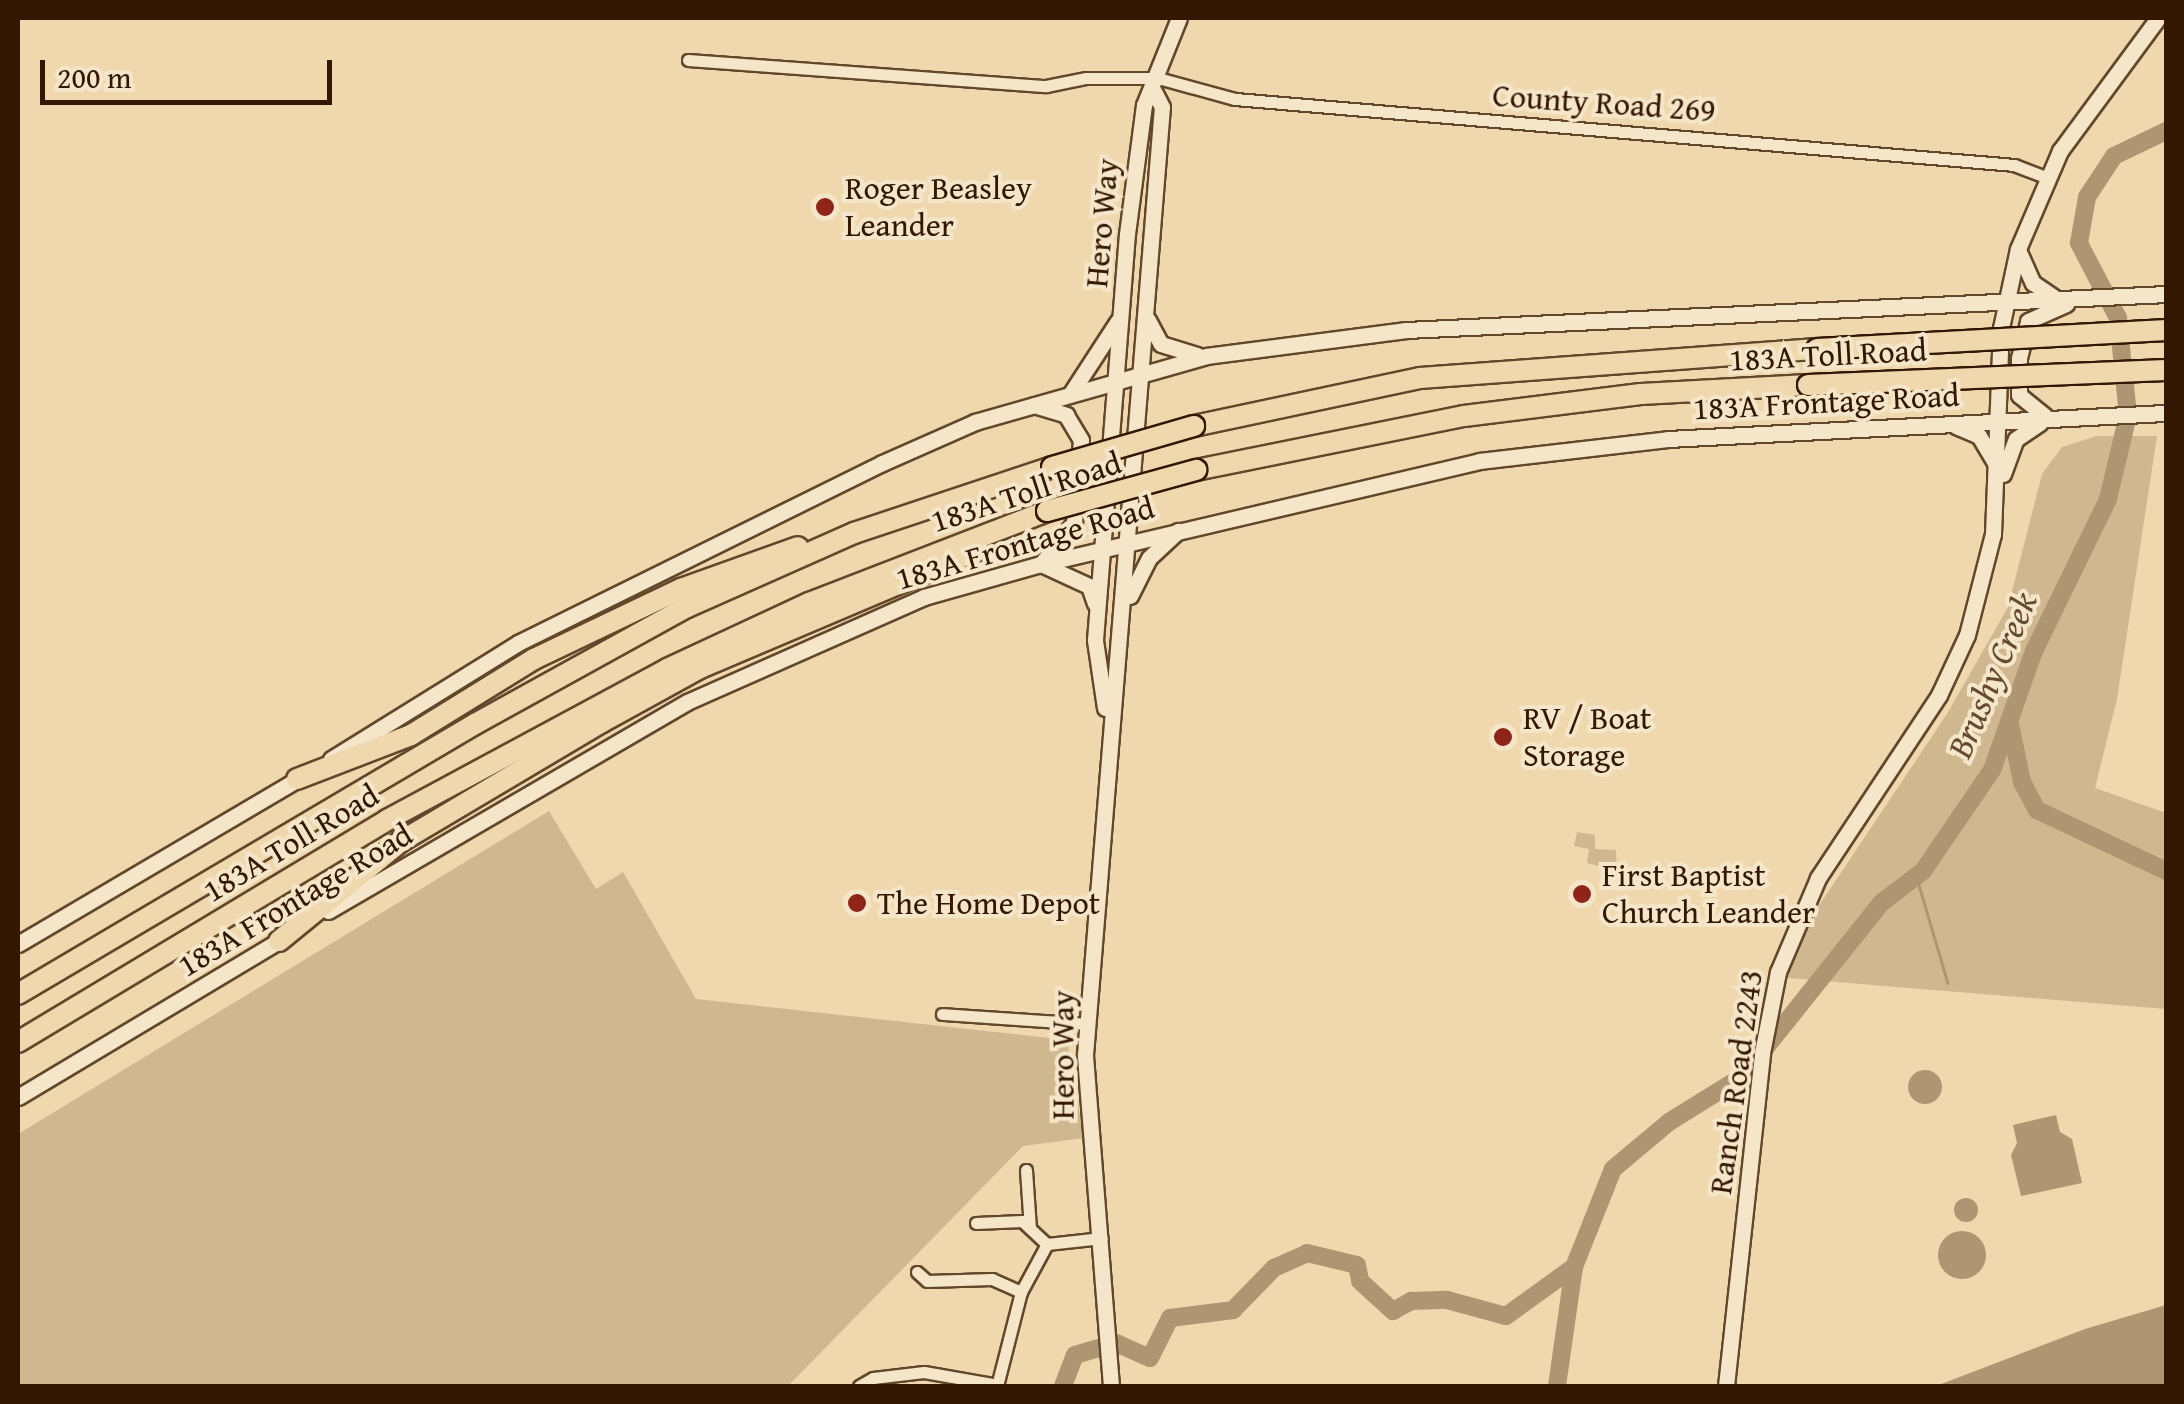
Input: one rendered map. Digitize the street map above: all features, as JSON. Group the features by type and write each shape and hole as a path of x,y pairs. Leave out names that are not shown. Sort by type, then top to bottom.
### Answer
{"highway":[{"name":"183A Toll Road","path":"18,994 602,651 854,532 1052,467 1194,426 1420,378 1817,349 2166,330"},
{"name":"183A Toll Road","path":"18,1042 387,820 667,669 809,603 1039,515 1196,470 1464,416 1640,394 2166,370"},
{"path":"279,941 400,842 602,722 700,668 1019,532 1039,515"},
{"path":"298,779 411,734 534,659 681,589 770,554 854,532"}],"main road":[{"path":"1156,85 1179,18"},
{"name":"Ranch Road 2243","path":"1726,1386 1768,1022 1802,908 1954,665 1987,568 1996,494 2007,300 2018,249 2046,177 2078,122 2158,18"},
{"name":"Hero Way","path":"1111,1386 1087,1024 1108,722 1121,644 1162,107 1156,85"},
{"name":"Hero Way","path":"1108,722 1097,614 1136,150 1144,105 1156,85"},
{"path":"2018,249 2028,276 2058,301"},
{"path":"18,944 518,644 686,557 975,422 1206,356 1406,330 2166,294"},
{"path":"2054,419 2032,411 2019,395 2019,358 2028,320 2058,301"},
{"path":"1146,311 1161,344 1206,356"},
{"path":"1072,393 1121,316"},
{"path":"1032,405 1066,415 1081,440 1074,523 1041,564 1088,586 1097,614"},
{"name":"183A Frontage Road","path":"18,1097 687,702 924,597 1182,528 1480,461 1668,438 2166,413"},
{"path":"1996,494 2016,439 2054,419"},
{"path":"1937,423 1979,436 1997,468"},
{"path":"1121,644 1139,572 1182,528"}],"street":[{"name":"County Road 269","path":"688,60 1046,86 1086,78 1235,99 2014,165 2046,177"},
{"path":"942,1014 1087,1024"},
{"path":"1026,1170 1030,1228"},
{"path":"976,1223 1022,1221 1047,1244 1102,1238"},
{"path":"859,1386 872,1378 924,1372 998,1386 1021,1292 1047,1244"},
{"path":"917,1272 928,1282 992,1278 1021,1292"}],"shaded area":[{"path":"2097,436 2157,436 2117,699 2095,788 2166,813 2166,1009 1788,978 1794,943 1947,714 2008,607 2042,474 2062,447"},
{"path":"549,811 596,889 623,872 696,999 1067,1040 1084,1138 1023,1146 788,1386 18,1386 18,1134"},
{"path":"1577,832 1595,835 1595,849 1616,850 1617,871 1587,863 1589,849 1574,846"},
{"path":"1925,1070 1937,1075 1942,1087 1937,1099 1925,1104 1913,1099 1908,1087 1913,1075"},
{"path":"2056,1115 2060,1132 2072,1139 2082,1183 2021,1196 2011,1155 2017,1143 2013,1125"},
{"path":"1966,1198 1978,1210 1966,1222 1954,1210"},
{"path":"1962,1231 1979,1238 1986,1255 1979,1272 1962,1279 1945,1272 1938,1255 1945,1238"},
{"path":"2166,1305 2166,1386 1936,1386 2085,1329"}],"waterway":[{"name":"Brushy Creek","path":"1557,1386 1574,1267 1613,1169 1669,1122 1743,1076 1881,903 1923,871 1992,770 2034,651 2108,499 2128,415 2118,318 2079,243 2087,197 2114,156 2166,131"},
{"path":"2010,724 2022,782 2037,810 2166,871"},
{"path":"1917,878 1948,983"},
{"path":"1063,1386 1075,1355 1116,1343 1150,1358 1170,1318 1233,1310 1274,1268 1307,1253 1357,1265 1360,1281 1393,1311 1411,1301 1447,1300 1506,1316 1574,1267"}],"place":[{"name":"Roger Beasley Leander","path":"825,207"},
{"name":"RV / Boat Storage","path":"1503,737"},
{"name":"First Baptist Church Leander","path":"1582,894"},
{"name":"The Home Depot","path":"857,903"}]}
